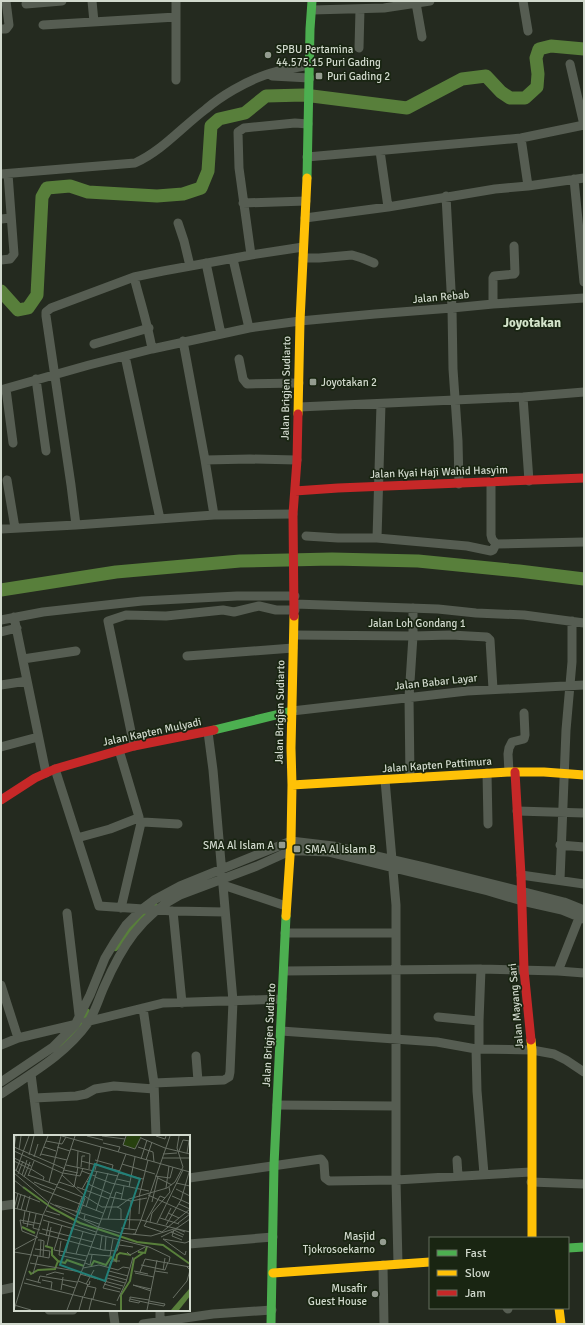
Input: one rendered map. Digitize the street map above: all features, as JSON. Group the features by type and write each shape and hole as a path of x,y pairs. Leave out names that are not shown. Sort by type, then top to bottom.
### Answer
{"main road":[{"name":"Jalan Brigjen Sudiarto","path":"271,1324 274,1165 286,906 291,846 292,785 290,748 295,603 294,514 299,407 300,321 306,201 312,6"},
{"name":"Jalan Kyai Haji Wahid Hasyim","path":"295,491 584,478"},
{"name":"Jalan Kapten Mulyadi","path":"1,800 55,769 134,746 208,732 292,711"},
{"name":"Jalan Kapten Pattimura","path":"292,785 512,772 564,773 584,776"},
{"name":"Jalan Mayang Sari","path":"512,772 517,811 521,875 524,970 532,1050 532,1237"},
{"path":"569,1248 584,1246"},
{"path":"273,1273 429,1262"},
{"path":"559,1309 561,1324"}],"street":[{"path":"1,30 6,29 9,25 6,1"},
{"path":"26,4 62,1"},
{"path":"92,1 94,22"},
{"path":"176,1 176,80"},
{"path":"312,6 360,9 384,8 405,3 430,1"},
{"path":"523,1 528,31"},
{"path":"416,3 422,37"},
{"path":"359,48 360,9"},
{"path":"43,25 176,17"},
{"path":"307,157 521,138 584,125 570,64"},
{"path":"1,260 10,259 14,254 5,174 135,163 148,157 206,108 224,96 263,76 310,65"},
{"path":"263,76 310,82"},
{"path":"251,255 239,168 238,132 244,128 295,123 308,124"},
{"path":"521,138 526,160 528,186"},
{"path":"380,151 388,207"},
{"path":"304,218 388,207 446,196 584,178"},
{"path":"574,179 584,282"},
{"path":"446,196 459,484"},
{"path":"243,203 306,201"},
{"path":"1,219 11,218"},
{"path":"178,223 190,266"},
{"path":"493,304 494,276 515,273 514,246"},
{"path":"76,525 46,316 48,310 134,277 251,255 303,247"},
{"path":"303,258 352,255 374,263"},
{"path":"233,259 249,328"},
{"path":"206,263 221,334"},
{"path":"134,277 143,312 149,328 152,349"},
{"name":"Jalan Rebab","path":"3,389 182,341 249,328 300,321 493,304 584,298"},
{"path":"94,344 149,328"},
{"path":"182,341 214,515"},
{"path":"125,356 160,519"},
{"path":"239,359 243,379 247,384 299,383"},
{"path":"36,379 46,451"},
{"path":"3,389 13,443"},
{"path":"299,407 523,397 584,392"},
{"path":"523,397 529,481"},
{"path":"377,538 381,404"},
{"path":"205,460 297,460"},
{"path":"7,480 15,528"},
{"path":"492,482 491,535 496,544"},
{"path":"1,529 214,515 294,514"},
{"path":"306,536 377,538 467,546 490,551 494,550 496,544"},
{"path":"496,544 584,542"},
{"path":"1,620 43,612 142,601 237,596 295,603 524,615 584,622"},
{"path":"134,746 107,622 126,615 166,616 223,610 234,612 259,606 276,610 295,603"},
{"path":"410,778 409,697 413,636 413,608"},
{"path":"14,617 46,773"},
{"path":"560,880 560,844 563,812 566,730 573,636 572,621"},
{"path":"1,632 17,628"},
{"name":"Jalan Loh Gondang 1","path":"294,635 413,636 450,634 487,637 490,640 493,689"},
{"path":"187,656 293,648"},
{"path":"22,659 76,651"},
{"path":"1,685 27,681"},
{"name":"Jalan Babar Layar","path":"292,711 493,689 584,685"},
{"path":"512,772 509,748 512,742 524,739 524,713"},
{"path":"34,1098 76,1096 114,1086 154,1086 198,1081 224,1080 229,1077 233,1001 213,770 208,732"},
{"path":"1,747 38,737"},
{"path":"77,838 110,829 139,817 119,750"},
{"path":"55,769 98,904 106,907 121,908 225,912"},
{"path":"487,773 488,824"},
{"path":"385,780 396,906 396,1180 398,1264"},
{"path":"517,811 584,813"},
{"path":"121,908 141,823 178,824"},
{"path":"560,844 584,847"},
{"path":"1,1094 31,1074 65,1048 123,948 130,937 144,921 154,900 166,892 257,866 291,846 303,850 328,852 392,864 488,892 522,896 562,910 582,912 558,971"},
{"path":"521,875 584,884"},
{"path":"1,1082 52,1047 81,1022 105,958 114,943 126,925 150,909 222,876 286,906"},
{"path":"173,911 182,1003"},
{"path":"67,914 81,1022"},
{"path":"285,933 396,933"},
{"path":"481,969 477,1049 479,1118 484,1174"},
{"path":"284,971 481,969 584,973"},
{"path":"1,985 18,1038"},
{"path":"1,1045 18,1038 163,1003 282,999"},
{"path":"143,1008 154,1086 156,1135"},
{"path":"438,1017 478,1021"},
{"path":"281,1031 437,1042 477,1049 532,1050 554,1054 584,1072"},
{"path":"196,1056 198,1081"},
{"path":"31,1074 39,1135"},
{"path":"277,1105 396,1106"},
{"path":"190,1178 274,1165 321,1160 324,1163 325,1178 329,1181 396,1180 531,1172"},
{"path":"457,1160 458,1176"},
{"path":"531,1182 584,1184"},
{"path":"1,1206 14,1204"},
{"path":"190,1244 273,1237"},
{"path":"384,1265 384,1324"},
{"path":"1,1290 14,1287"},
{"path":"143,1324 213,1314 272,1310"},
{"path":"112,1311 115,1324"},
{"path":"160,1311 160,1322"}],"waterway":[{"path":"1,291 18,310 28,308 37,295 42,197 47,188 70,186 88,192 157,196 183,194 201,188 208,171 211,126 219,119 245,113 266,96 304,95 407,108 462,79 486,76 501,92 510,98 525,98 537,87 538,74 536,58 539,49 551,46 584,49"},
{"path":"1,590 116,572 240,561 332,559 418,561 584,579"},
{"path":"115,947 148,911 155,907"},
{"path":"62,1047 81,1024 86,1012"}],"traffic: fast":[{"path":"307,178 310,29 312,1"},
{"path":"214,730 292,711"},
{"path":"271,1324 274,1165 286,916"},
{"path":"569,1248 584,1247"}],"traffic: slow":[{"path":"298,414 300,321 307,178"},
{"path":"286,916 291,841 291,748 294,616"},
{"path":"292,785 509,772 544,772 584,775"},
{"path":"531,1040 532,1237"},
{"path":"273,1273 429,1262"},
{"path":"559,1309 561,1324"}],"traffic: jam":[{"path":"294,616 293,514 297,460 298,414"},
{"path":"295,491 584,478"},
{"path":"1,800 35,778 55,769 134,746 214,730"},
{"path":"515,772 521,875 524,970 531,1040"}],"place":[{"name":"SPBU Pertamina 44.575.15 Puri Gading","path":"268,55"},
{"name":"Puri Gading 2","path":"319,76"},
{"name":"Joyotakan 2","path":"313,382"},
{"name":"SMA Al Islam A","path":"282,845"},
{"name":"SMA Al Islam B","path":"297,849"},
{"name":"Masjid Tjokrosoekarno","path":"383,1242"},
{"name":"Musafir Guest House","path":"375,1294"}],"district":[{"name":"Joyotakan","path":"532,323"}]}
